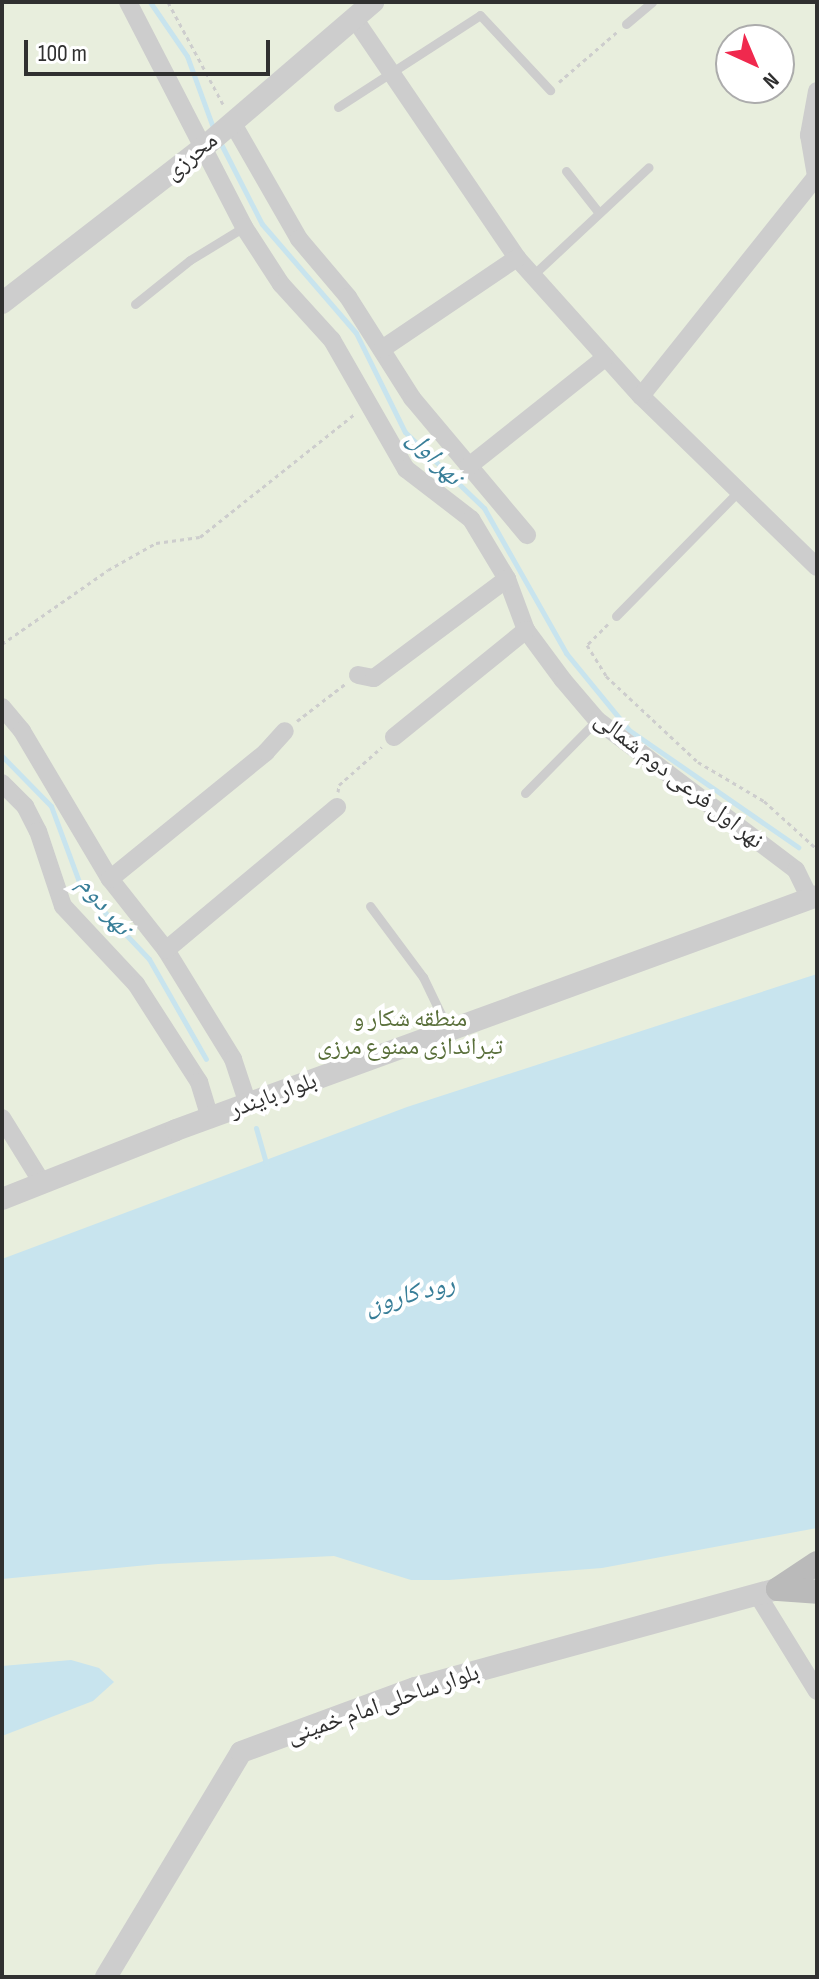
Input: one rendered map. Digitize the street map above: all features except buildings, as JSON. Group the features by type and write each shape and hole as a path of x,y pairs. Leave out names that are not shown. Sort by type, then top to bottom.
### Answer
{"main road":[{"name":"بلوار ساحلی امام خمینی","path":"768,1591 817,1563"},
{"name":"بلوار ساحلی امام خمینی","path":"768,1591 817,1592"}],"street":[{"path":"128,2 218,135 348,297 412,398 527,535"},
{"name":"محرزی","path":"2,303 218,135 373,2"},
{"path":"354,18 517,258 641,396 817,567"},
{"path":"641,396 816,180 809,135 817,91"},
{"name":"نهر اول فرعی دوم شمالی","path":"218,135 244,227 281,284 332,340 406,469 471,519 507,579 526,630 597,720 796,870 814,898"},
{"path":"382,349 517,258"},
{"path":"469,466 606,357"},
{"path":"358,675 374,678 507,579"},
{"path":"394,737 526,630"},
{"path":"2,707 22,731 110,879 166,950 233,1059 248,1104"},
{"path":"110,879 266,752 285,731"},
{"path":"2,783 25,806 38,831 63,906 136,984 199,1082 210,1118"},
{"path":"166,950 337,807"},
{"name":"بلوار بایندر","path":"2,1199 41,1181 210,1118 814,898"},
{"path":"2,1118 41,1181"},
{"path":"768,1591 817,1691"},
{"name":"بلوار ساحلی امام خمینی","path":"106,1977 241,1752 415,1688 768,1591"}],"lane":[{"path":"626,24 652,2"},
{"path":"338,107 480,15 550,90"},
{"path":"533,275 649,167"},
{"path":"566,171 599,213"},
{"path":"135,304 190,260 244,227"},
{"path":"616,616 738,492"},
{"path":"525,793 597,720"},
{"path":"370,906 423,977 449,1031"}],"path":[{"path":"168,2 218,135"},
{"path":"550,90 626,24"},
{"path":"2,644 108,570 156,543 200,537 369,404"},
{"path":"616,616 587,645 606,676 698,762 764,801 817,849"},
{"path":"285,731 358,675"},
{"path":"337,807 339,785 394,737"}],"green space":[{"name":"منطقه شکار و تیراندازی ممنوع مرزی","path":"2,2 817,2 817,1977 2,1977"}],"water":[{"name":"رود کارون","path":"817,974 817,1528 602,1568 449,1580 411,1580 334,1556 158,1564 2,1579 2,1259 407,1107"},
{"path":"71,1660 99,1668 114,1682 93,1701 2,1736 2,1666"}],"waterway":[{"name":"نهر اول","path":"150,2 187,56 214,130"},
{"name":"نهر اول","path":"220,142 262,224 356,333 405,432 484,508 566,653 629,730 798,847"},
{"name":"نهر دوم","path":"2,756 51,806 81,887 149,959 206,1059"},
{"path":"256,1128 267,1166"}]}
